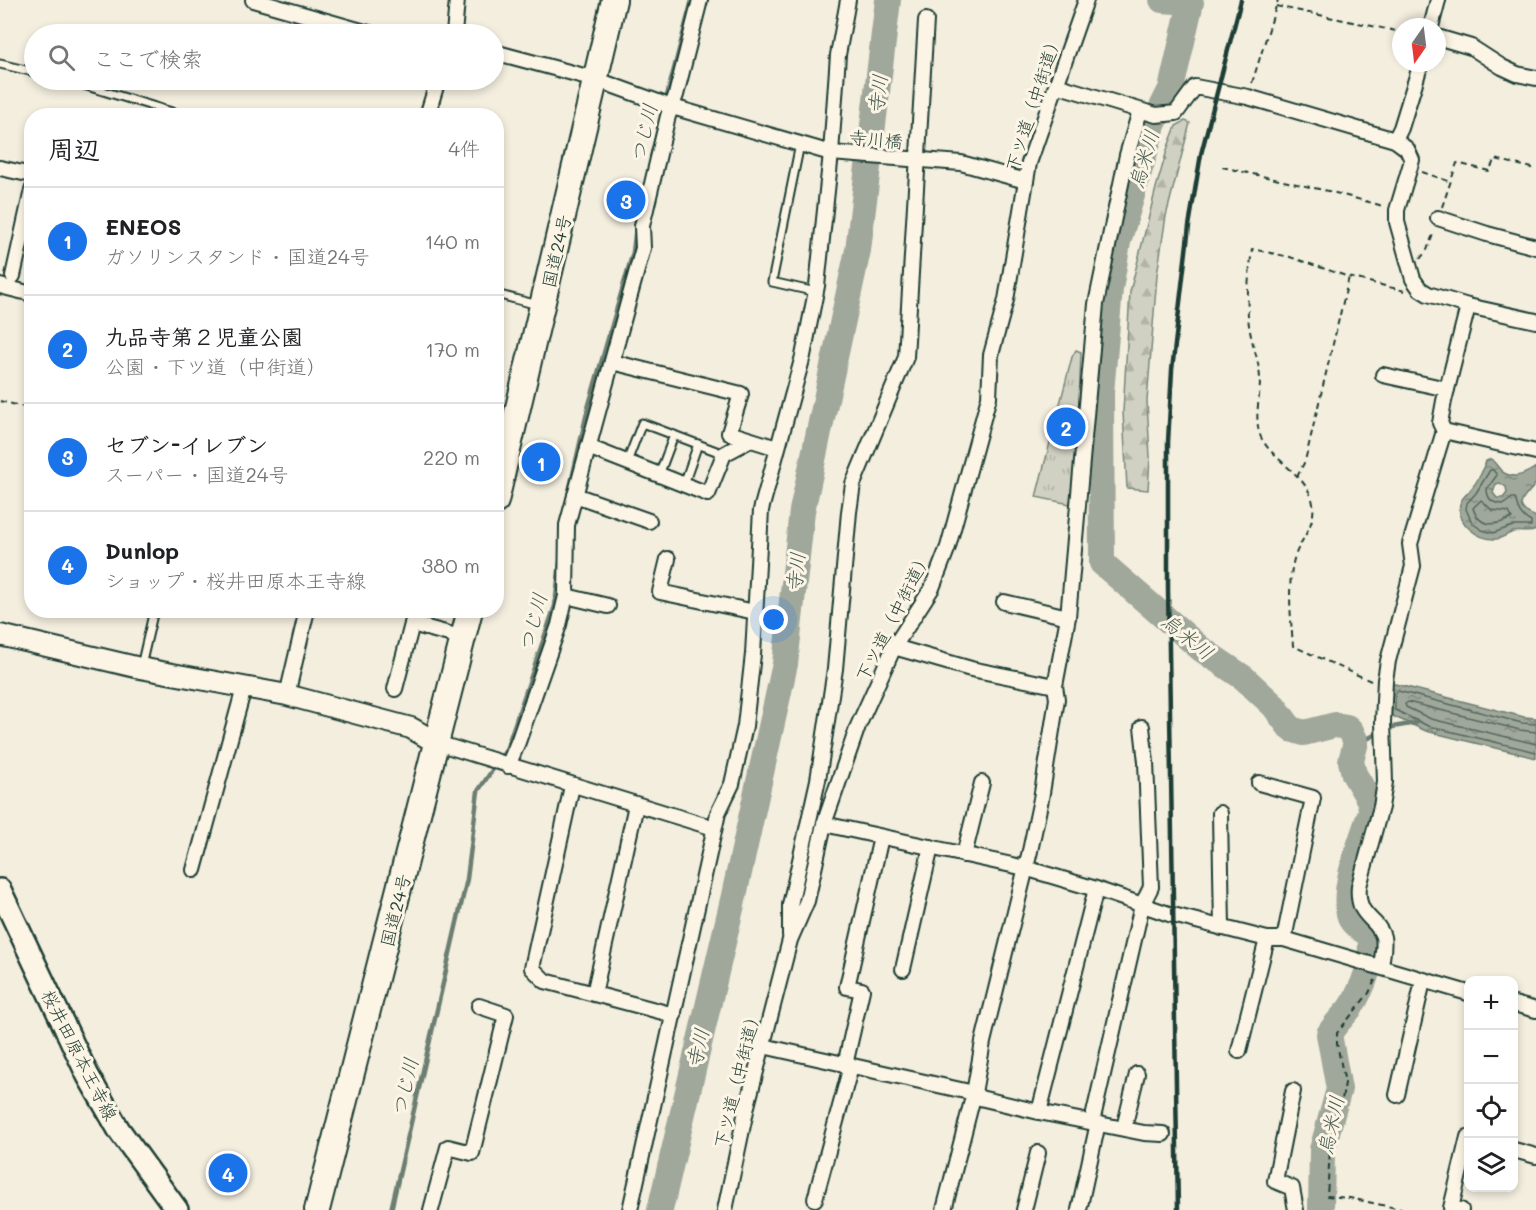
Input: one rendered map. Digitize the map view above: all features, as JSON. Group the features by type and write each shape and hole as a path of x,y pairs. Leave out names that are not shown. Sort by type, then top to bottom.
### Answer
{"highway":[{"name":"国道24号","path":"504,468 614,0"},
{"name":"国道24号","path":"317,1210 468,618"}],"main road":[{"name":"桜井田原本王寺線","path":"0,890 88,1076 119,1130 177,1210"}],"street":[{"path":"253,0 337,24"},
{"path":"455,24 457,0"},
{"path":"500,764 545,668 559,625 566,596 567,525 643,248 642,226 668,116 668,106 700,0"},
{"path":"630,1210 714,828 718,813 732,784 745,726 753,654 761,510 803,356 816,292 834,154 838,55 848,0"},
{"name":"下ツ道（中街道）","path":"724,1210 747,1106 790,940 807,902 824,824 858,726 894,647 932,588 948,547 989,397 992,355 1006,300 1029,163 1086,0"},
{"path":"1433,18 1438,0"},
{"path":"790,940 790,905 818,780 835,669 853,484 906,357 926,20"},
{"path":"1446,40 1471,47 1517,74 1536,78"},
{"name":"寺川橋","path":"504,55 595,79 668,106 834,154 962,163 1026,181"},
{"path":"1395,140 1418,72"},
{"path":"1056,85 1140,111 1164,116 1176,113 1195,87 1248,98 1395,140 1407,149 1412,160 1397,210 1397,222 1413,279 1424,292 1468,306 1536,321"},
{"path":"430,108 435,90"},
{"path":"944,1210 974,1093 983,1042 1041,799 1057,699 1055,686 1068,616 1096,304 1126,155 1140,111"},
{"path":"0,168 24,173"},
{"path":"1438,218 1536,247"},
{"path":"13,276 24,226"},
{"path":"0,285 24,292"},
{"path":"1373,964 1383,939 1382,933 1362,910 1358,894 1381,807 1385,782 1384,687 1388,661 1413,567 1410,544 1444,431 1440,423 1468,306"},
{"path":"612,362 741,394 729,433 777,448"},
{"path":"1383,375 1448,389"},
{"path":"1444,431 1536,452"},
{"path":"588,447 708,494 724,454 750,440"},
{"path":"575,495 649,520"},
{"path":"668,559 660,592 754,612"},
{"path":"566,596 608,606"},
{"path":"1004,602 1068,616"},
{"path":"287,695 305,618"},
{"path":"394,689 414,618"},
{"path":"416,618 464,638"},
{"path":"0,635 140,668 287,695 411,728 437,743 500,764 714,828"},
{"path":"894,647 971,669 1055,686"},
{"path":"194,870 244,688"},
{"path":"1079,1210 1095,1122 1142,905 1151,887 1146,762 1142,727"},
{"path":"963,855 982,783"},
{"path":"1259,783 1313,798 1284,939"},
{"path":"572,786 532,968 545,981 674,1015"},
{"path":"594,994 636,805"},
{"path":"1220,813 1222,928"},
{"path":"824,824 1025,868 1168,915 1267,939 1284,939 1464,992"},
{"path":"815,1199 848,1065 862,990 847,987 881,837"},
{"path":"903,969 931,848"},
{"path":"1039,1112 1096,890"},
{"path":"1239,1052 1267,939"},
{"path":"1397,1095 1423,981"},
{"path":"1518,1005 1536,1010"},
{"path":"431,1210 448,1148 472,1154 506,1015 479,1006"},
{"path":"763,1046 974,1093 980,1098 1039,1112 1163,1134"},
{"path":"1124,1128 1137,1074"},
{"path":"1293,1091 1275,1181 1292,1188 1296,1210"},
{"path":"1518,1151 1536,1156"},
{"path":"1024,1210 1038,1153"},
{"path":"1461,1210 1451,1208 1464,1155"}],"lane":[{"path":"0,64 24,70"},
{"path":"100,90 159,108"},
{"path":"800,144 772,282 816,292"},
{"path":"504,296 543,307"},
{"path":"627,462 642,423 724,454"},
{"path":"659,475 674,435"},
{"path":"684,484 698,444"},
{"path":"140,668 152,618"}],"path":[{"path":"1248,98 1278,0"},
{"path":"1276,6 1392,30"},
{"path":"1411,270 1428,250 1457,163 1489,171 1495,159 1536,169"},
{"path":"1222,167 1332,192 1397,210"},
{"path":"1410,169 1451,182"},
{"path":"1384,687 1293,646 1290,607 1294,558 1309,531 1313,517 1313,501 1308,490 1268,447 1260,435 1257,418 1260,379 1258,360 1249,330 1249,278 1252,249 1290,257 1349,278 1410,292 1424,292"},
{"path":"1297,477 1305,461 1349,278"},
{"path":"0,401 24,407"},
{"path":"1373,964 1369,993 1337,1033 1345,1083 1341,1105 1331,1134 1327,1196 1350,1198 1405,1210"}],"green space":[{"path":"1185,121 1190,123 1166,216 1157,275 1147,401 1150,457 1148,490 1127,488 1123,412 1130,292 1168,147 1176,126"},
{"path":"1076,350 1081,352 1075,505 1036,497 1072,357"}],"water":[{"path":"1491,459 1502,472 1512,476 1536,467 1536,483 1521,505 1527,513 1536,517 1536,530 1513,532 1496,539 1489,539 1482,537 1465,524 1461,518 1460,504 1478,479 1486,461","holes":["1500,483 1506,487 1507,493 1503,498 1497,498 1493,493 1496,484"]},
{"path":"1395,684 1524,717 1536,718 1536,758 1426,731 1388,714 1389,685"}],"waterway":[{"name":"つじ川","path":"651,157 692,0"},
{"name":"寺川","path":"660,1210 733,900 785,664 802,511 858,250 888,0"},
{"name":"烏米川","path":"1162,0 1191,2 1171,89 1153,125 1118,242 1110,289 1101,393 1102,563 1201,649 1244,678 1274,706 1291,729 1304,733 1335,725 1347,727 1356,742 1351,761 1354,774 1370,801 1371,811 1349,882 1348,910 1352,921 1370,935 1371,954 1360,991 1350,1008 1329,1034 1339,1089 1322,1150 1321,1210"},
{"name":"つじ川","path":"561,527 588,408 633,252 636,227"},
{"name":"つじ川","path":"391,1210 467,879 478,791 506,750 555,606 560,562"},
{"path":"1356,742 1387,728 1416,723"}],"railway":[{"path":"1178,1210 1168,589 1168,442 1172,370 1189,226 1201,154 1241,0"}],"place":[{"name":"セブン-イレブン","path":"626,200"},
{"name":"九品寺第２児童公園","path":"1066,427"},
{"name":"ENEOS","path":"541,462"},
{"name":"Dunlop","path":"228,1173"}]}
